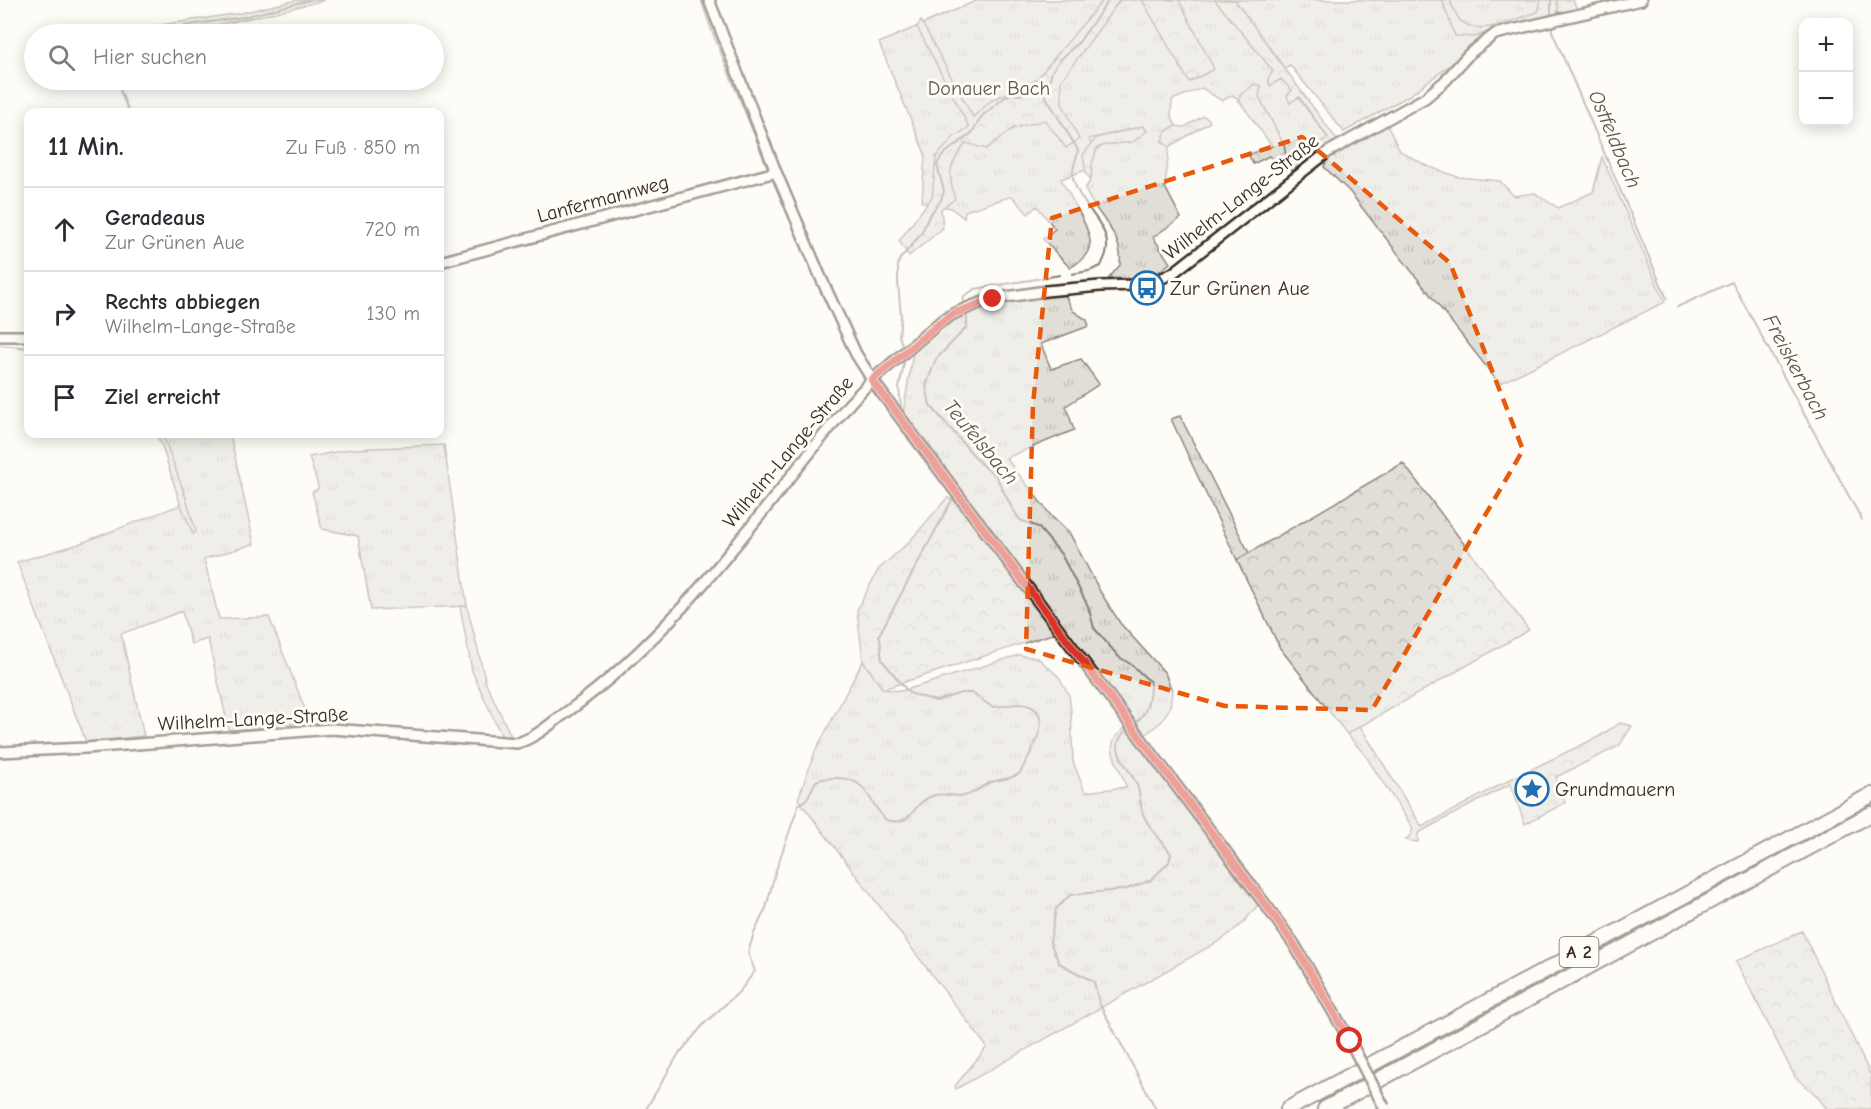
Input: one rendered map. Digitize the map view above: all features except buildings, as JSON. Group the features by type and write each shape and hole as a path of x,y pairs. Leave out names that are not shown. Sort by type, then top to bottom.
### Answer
{"highway":[{"name":"A 2","path":"1288,1109 1871,795"},
{"name":"A 2","path":"1325,1109 1871,814"}],"street":[{"path":"709,0 776,172 851,344 872,380 1294,944 1350,1041 1385,1108"},
{"name":"Wilhelm-Lange-Straße","path":"0,752 108,747 332,729 517,743 524,741 603,684 668,622 706,580 843,411 872,380 953,314 993,299 1046,291 1138,285 1165,277 1191,260 1328,152 1425,98 1488,38 1504,31 1641,0"},
{"name":"Lanfermannweg","path":"444,261 776,172"},
{"path":"0,336 24,336"}],"highlighted area":[{"path":"1302,137 1450,263 1523,450 1372,710 1225,706 1026,649 1033,404 1052,218"}],"green space":[{"path":"297,0 325,0 218,24 167,24 241,13"},
{"path":"701,0 705,0 771,165 770,170 762,173 768,169"},
{"name":"Donauer Bach","path":"978,0 1152,0 1189,82 1207,73 1168,0 1573,0 1577,9 1502,26 1410,95 1344,132 1290,65 1271,75 1270,85 1281,78 1293,91 1290,103 1298,97 1328,138 1312,149 1315,154 1292,171 1287,164 1284,145 1259,97 1240,95 1240,102 1233,95 1222,101 1202,88 1172,100 1171,115 1176,126 1166,131 1162,141 1169,147 1165,187 1181,218 1153,237 1170,263 1155,274 1135,279 1109,278 1120,265 1120,254 1114,234 1085,189 1091,179 1091,168 1061,179 1083,220 1090,243 1086,255 1070,268 1043,239 1055,229 1037,206 1028,214 1012,196 965,211 964,218 951,208 922,202 925,154 879,43","holes":["1143,126 1138,135 1125,142 1099,147 1095,153 1089,139"]},
{"path":"1103,0 1120,0 1061,81 1062,103 1079,139 1066,148 1045,120 1014,128 986,149 966,143 951,169 955,199 941,209 943,228 909,256 899,241 932,197 936,157 954,137 969,127 917,27 921,21 973,117 992,100 1035,81"},
{"path":"1142,0 1179,0 1214,69 1189,82"},
{"path":"1215,0 1235,0 1337,140 1315,154 1312,149 1328,137 1299,97 1290,103 1287,96 1292,90 1281,79 1270,86 1268,79 1273,71"},
{"path":"1442,0 1450,0 1461,21 1478,28 1499,25 1538,12 1541,0 1557,0 1558,13 1474,37 1455,36"},
{"path":"1255,84 1261,86 1259,97 1284,145 1287,164 1283,168 1269,156 1253,164 1248,154 1272,146 1240,102 1240,95"},
{"path":"1203,116 1210,122 1169,147 1162,141 1166,131 1176,126 1185,127"},
{"path":"1387,125 1400,151 1427,166 1458,177 1500,181 1514,196 1535,193 1558,208 1593,192 1602,157 1665,302 1501,383 1349,191 1324,167 1327,160"},
{"path":"1143,126 1147,131 1133,142 1097,148 1092,164 1091,179 1086,174 1083,155 1096,138"},
{"path":"1064,293 1073,311 1087,320 1089,326 1041,344 1051,369 1081,359 1099,384 1066,406 1074,430 1006,458 1052,517 1070,534 1101,593 1120,623 1165,673 1172,691 1170,707 1162,721 1145,735 903,413 913,353 948,324 972,310 985,306"},
{"path":"1180,416 1249,553 1237,560 1171,419"},
{"path":"158,438 164,438 166,443 186,498 196,532 193,534 180,503"},
{"path":"164,438 231,438 254,544 204,559 219,619 269,617 310,722 229,730 208,639 191,644 182,611 121,634 144,736 86,742 17,562 76,545 178,506 180,503 194,534 186,498"},
{"path":"444,445 467,606 371,610 358,536 322,529 312,492 318,489 318,486 309,457 352,449"},
{"path":"1403,463 1529,630 1347,734 1280,648 1237,560"},
{"path":"947,498 957,501 1055,633 883,689 863,661 857,610 878,570 910,541"},
{"path":"460,606 467,606 486,683 511,736 502,737 472,671"},
{"path":"1019,655 1038,658 1059,677 1069,695 1073,762 1085,792 1126,787 1112,748 1113,741 1126,727 1258,905 1243,923 1223,939 956,1089 955,1086 987,1047 798,799 815,752 863,661 883,689 902,691"},
{"path":"1620,723 1632,726 1619,746 1556,777 1565,803 1525,824 1509,780 1598,737"},
{"path":"1360,726 1422,827 1509,780 1510,784 1418,833 1418,842 1406,840 1413,828 1365,755 1347,734"},
{"path":"1802,931 1871,1076 1871,1109 1827,1109 1815,1094 1795,1077 1736,961"}],"waterway":[{"path":"196,24 243,17 311,0"},
{"path":"902,344 899,336 901,316 898,265 900,259 921,234 929,216 941,200 944,191 937,165 940,159 972,133 982,116 1005,97 1011,94 1043,91 1048,87 1052,71 1059,61 1079,42 1109,0"},
{"name":"Ostfeldbach","path":"1551,0 1551,18"},
{"name":"Ostfeldbach","path":"1552,24 1552,31 1667,299"},
{"path":"120,90 127,108"},
{"name":"Teufelsbach","path":"1043,92 1078,150 1073,177 1080,196 1098,221 1106,239 1107,250 1101,266 1072,274"},
{"name":"Teufelsbach","path":"963,303 964,296 975,289 1060,275"},
{"name":"Freiskerbach","path":"1677,307 1732,282 1862,520"},
{"name":"Teufelsbach","path":"967,314 967,327 936,359 926,386 930,405 982,465 996,476 1020,520 1038,527 1061,554 1088,606 1094,628 1119,657 1132,665 1150,682 1147,705 1143,715 1135,723"},
{"path":"0,345 24,348"},
{"path":"901,407 899,388 905,358"},
{"path":"646,1109 678,1055 704,1024 740,991 755,971 748,953 754,933 766,908 775,873 799,804 808,797 816,781 825,778 854,781 866,791 886,820 902,821 925,799 932,796 940,794 964,796 989,783 1016,776 1020,773 1037,738 1040,719 1037,711 1030,706 1016,704 992,707 972,693 961,693 936,701 909,693 882,660 879,635 953,498 898,425 897,419"},
{"name":"Teufelsbach","path":"1129,728 1118,742 1120,756 1137,785 1142,812 1171,854 1169,862 1151,880 1127,889 1070,895 1056,909 1050,942 1059,963 1094,982 1099,1003 1156,1109"}],"place":[{"name":"Zur Grünen Aue","path":"1147,288"},
{"name":"Grundmauern","path":"1532,789"}],"route":[{"path":"993,299 953,314 872,380 1268,908 1294,944 1350,1041"}]}
